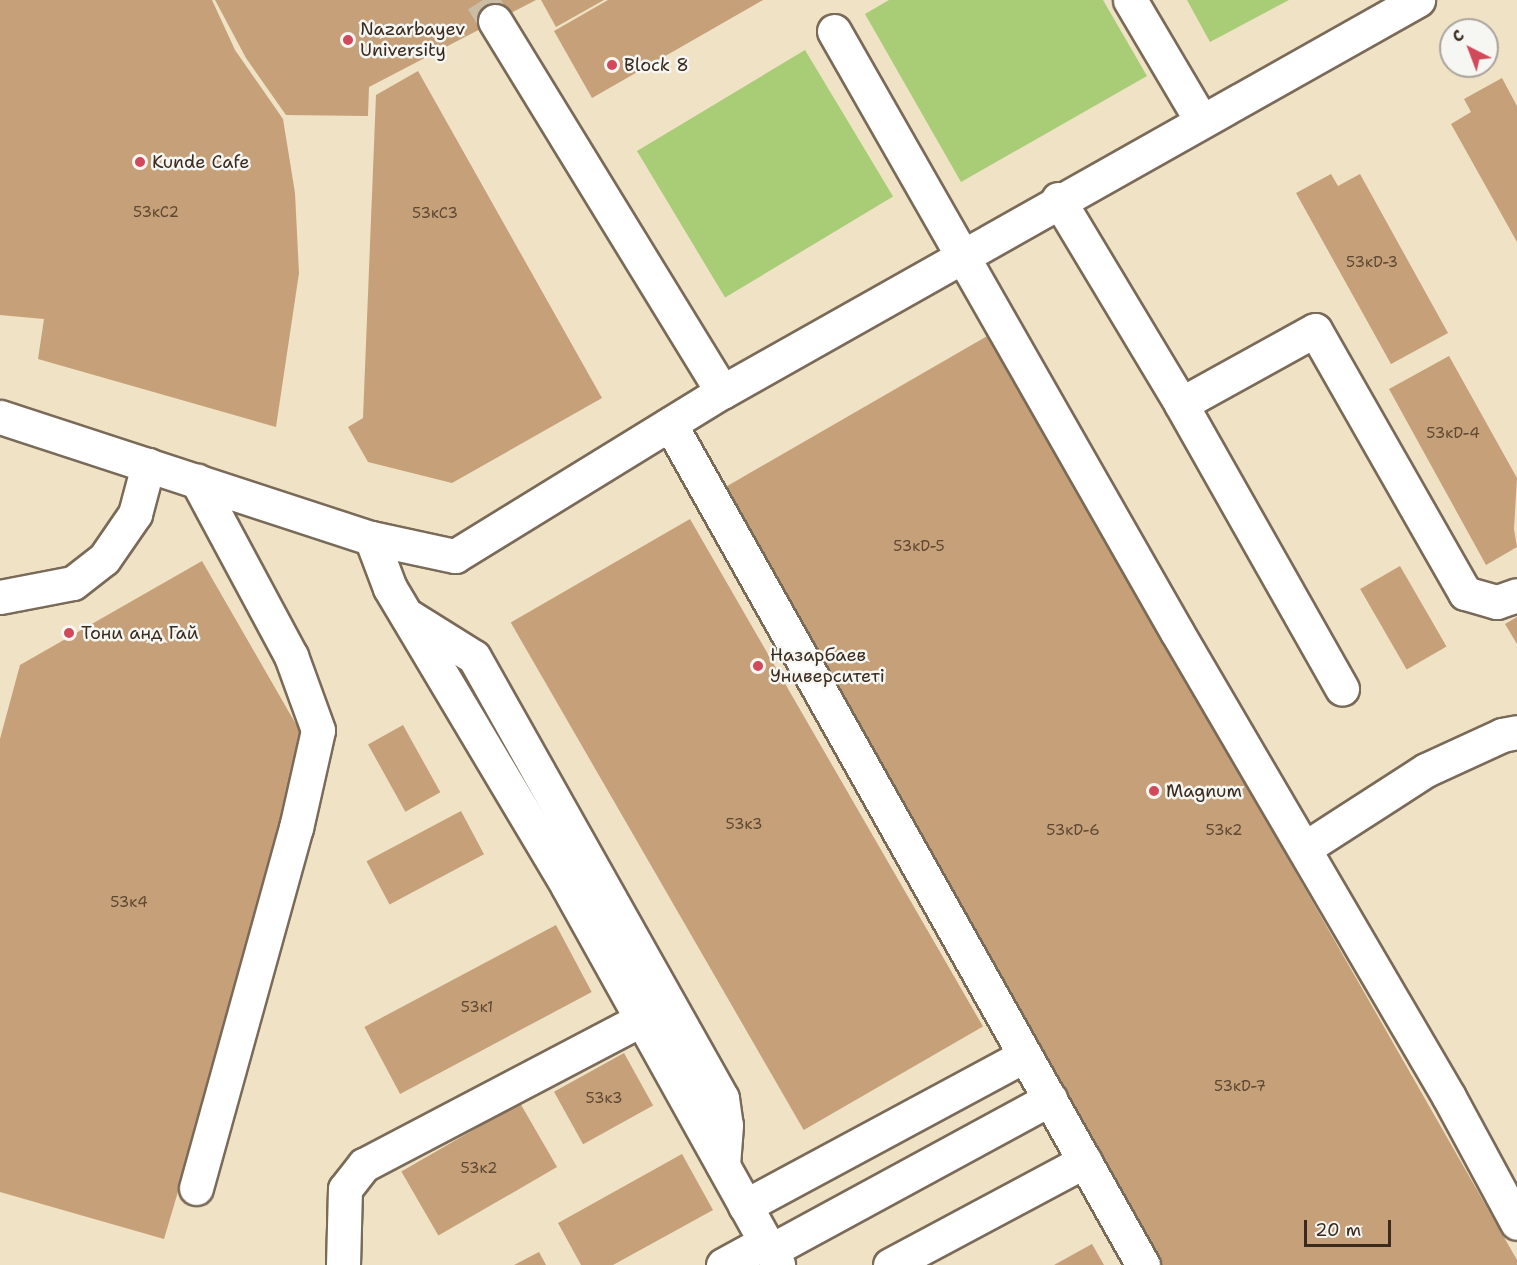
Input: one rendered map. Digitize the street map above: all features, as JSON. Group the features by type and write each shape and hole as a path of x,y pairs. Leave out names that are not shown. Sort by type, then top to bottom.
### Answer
{"street":[{"path":"1130,0 1201,120"},
{"path":"0,417 371,538 455,556 722,392 1058,199 1418,0"},
{"path":"495,21 722,392"},
{"path":"834,31 1177,632 1449,1097 1517,1223"},
{"path":"1058,199 1181,404 1342,689"},
{"path":"1181,404 1315,330 1465,593 1497,602 1517,595"},
{"path":"670,424 1143,1265"},
{"path":"0,597 73,583 105,558 135,514 148,465"},
{"path":"196,1188 296,828 318,730 291,656 197,481"},
{"path":"371,538 390,588 568,887 771,1253"},
{"path":"405,614 474,657 722,1098 726,1125 723,1165"},
{"path":"1305,848 1426,770 1502,735 1517,732"},
{"path":"343,1265 345,1189 364,1165 642,1019"},
{"path":"745,1206 1025,1055"},
{"path":"723,1265 771,1253 1050,1099"},
{"path":"890,1265 1084,1161"}],"green space":[{"path":"889,0 1103,0 1147,76 961,182 865,14"},
{"path":"1187,0 1289,0 1210,42"},
{"path":"805,50 893,197 725,298 637,151"}],"building":[{"path":"0,0 212,0 235,50 283,119 295,193 299,273 276,427 38,359 44,319 0,315"},
{"name":"Nazarbayev University","path":"215,0 536,0 369,87 368,116 286,115 246,58"},
{"path":"541,0 604,0 556,27"},
{"name":"Block 8","path":"608,0 763,0 592,98 554,31"},
{"path":"418,71 602,398 452,483 368,462 348,427 363,418 376,95"},
{"path":"1502,78 1517,106 1517,242 1451,124 1471,112 1464,99"},
{"path":"1331,174 1338,186 1360,174 1448,333 1391,364 1296,193"},
{"path":"989,335 1517,1260 1517,1265 1158,1265 717,492"},
{"path":"1449,356 1517,478 1514,529 1517,547 1486,565 1389,389"},
{"path":"690,519 983,1026 804,1130 511,622"},
{"path":"202,561 305,740 224,1021 244,1048 193,1141 164,1239 0,1192 0,739 20,665"},
{"path":"1400,566 1446,647 1407,670 1360,589"},
{"path":"1517,617 1517,644 1505,624"},
{"path":"403,725 440,792 405,812 368,744"},
{"path":"461,811 484,854 390,904 367,861"},
{"path":"556,925 592,992 400,1094 364,1027"},
{"path":"624,1053 653,1105 583,1144 554,1092"},
{"path":"520,1103 557,1167 438,1236 401,1172"},
{"path":"682,1154 713,1210 613,1265 581,1265 558,1223"},
{"path":"1092,1244 1104,1265 1054,1265"},
{"path":"539,1252 546,1265 514,1265"}],"tunnel":[{"path":"482,0 495,21"}],"place":[{"name":"Nazarbayev University","path":"348,40"},
{"name":"Block 8","path":"612,65"},
{"name":"Kunde Cafe","path":"140,162"},
{"name":"Тони анд Гай","path":"69,633"},
{"name":"Назарбаев Университеті","path":"758,666"},
{"name":"Magnum","path":"1154,791"}]}
